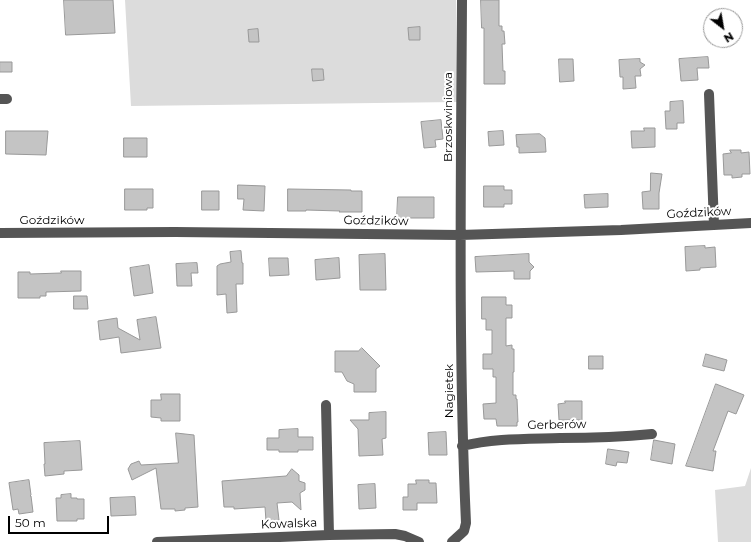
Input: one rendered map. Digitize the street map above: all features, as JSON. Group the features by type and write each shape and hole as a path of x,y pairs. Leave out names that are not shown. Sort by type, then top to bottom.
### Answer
{"street":[{"name":"Brzoskwiniowa","path":"460,235 462,0"},
{"path":"709,94 714,225"},
{"name":"Goździków","path":"0,233 182,232 460,235 621,230 751,223"},
{"name":"Nagietek","path":"452,542 464,531 466,523 462,446 460,235"},
{"path":"326,405 329,535"},
{"name":"Gerberów","path":"462,446 477,442 521,439 592,438 652,434"},
{"name":"Kowalska","path":"157,542 329,535 395,534 420,542"}],"shaded area":[{"path":"125,0 456,0 457,102 131,106"},
{"path":"751,468 751,542 718,542 715,490 745,486"}],"building":[{"path":"64,0 113,0 115,33 66,35"},
{"path":"481,0 499,0 499,26 502,26 502,31 504,31 505,44 502,44 505,84 484,84 484,28 482,28"},
{"path":"420,27 420,40 409,40 408,28"},
{"path":"258,29 259,42 249,42 248,30"},
{"path":"708,57 709,68 697,68 698,80 681,81 679,59"},
{"path":"559,59 573,59 574,81 560,82"},
{"path":"640,59 640,62 645,65 640,69 641,76 635,76 636,88 623,89 623,77 620,77 619,60"},
{"path":"0,62 12,62 12,72 0,72"},
{"path":"312,69 323,69 324,80 313,81"},
{"path":"683,101 684,123 677,123 677,129 666,129 665,111 670,111 670,102"},
{"path":"441,120 443,139 435,140 436,147 424,148 421,122"},
{"path":"644,128 655,128 655,147 632,148 631,131 644,131"},
{"path":"6,131 48,131 46,155 6,154"},
{"path":"503,131 504,145 489,146 488,132"},
{"path":"540,134 545,138 546,152 519,153 516,135"},
{"path":"124,138 147,138 147,157 124,157"},
{"path":"730,150 741,150 741,153 749,152 750,174 742,174 742,177 732,178 732,175 724,175 723,154 731,153"},
{"path":"651,173 662,174 659,193 659,209 643,209 642,192 650,191"},
{"path":"238,185 265,186 264,211 243,210 244,199 238,199"},
{"path":"484,186 504,186 504,190 512,190 512,204 504,204 504,207 484,207"},
{"path":"125,189 153,189 153,208 147,208 147,210 125,210"},
{"path":"288,189 362,191 362,212 306,210 288,211"},
{"path":"202,191 219,191 219,210 202,210"},
{"path":"608,194 608,207 585,208 584,195"},
{"path":"398,197 434,197 434,218 397,218"},
{"path":"705,246 705,248 715,247 716,267 686,271 685,247"},
{"path":"241,251 243,263 243,284 236,284 237,312 227,313 226,294 217,295 217,266 231,262 230,252"},
{"path":"385,254 386,290 360,290 359,255"},
{"path":"529,254 529,262 534,267 530,271 530,279 514,279 514,271 476,272 475,257"},
{"path":"269,258 288,258 289,275 270,276"},
{"path":"339,258 340,278 316,280 315,260"},
{"path":"197,263 198,273 191,273 192,286 177,286 176,264"},
{"path":"149,265 153,293 134,296 130,268"},
{"path":"61,271 81,271 81,291 46,292 46,296 40,296 40,298 18,298 18,272 30,272 30,274 61,273"},
{"path":"74,296 87,296 88,309 74,309"},
{"path":"482,297 506,297 506,305 512,305 512,318 506,318 506,346 512,345 512,349 514,349 513,395 516,395 517,399 517,426 497,426 496,419 484,419 483,404 496,403 496,377 493,377 493,369 483,369 483,354 492,354 492,330 486,330 486,319 482,319"},
{"path":"156,317 161,348 121,353 119,337 100,340 98,321 117,318 118,328 140,340 137,320"},
{"path":"362,348 380,366 376,369 376,392 354,392 354,384 347,381 342,372 335,372 335,351 358,351"},
{"path":"706,354 727,360 724,371 703,366"},
{"path":"589,356 603,356 603,369 589,369"},
{"path":"716,384 744,395 736,414 728,411 713,451 716,451 713,471 686,466"},
{"path":"161,394 180,394 180,421 161,421 161,418 151,417 151,400 161,400"},
{"path":"565,401 582,401 582,420 559,420 558,404 565,403"},
{"path":"386,412 386,438 382,439 383,455 359,456 358,429 350,420 369,420 369,413"},
{"path":"298,429 298,437 313,437 313,450 279,452 279,450 267,450 267,438 279,438 279,430"},
{"path":"446,432 447,455 429,455 428,433"},
{"path":"176,433 194,435 198,507 185,508 185,510 175,511 175,509 161,509 156,468 132,480 128,469 131,464 139,461 141,465 178,463"},
{"path":"654,440 675,444 672,464 651,460"},
{"path":"80,441 82,470 64,471 64,474 45,476 44,443"},
{"path":"608,449 629,452 627,463 617,462 616,466 606,464"},
{"path":"292,469 299,475 299,481 305,483 305,490 300,493 301,510 292,502 277,503 279,520 266,521 265,507 234,509 234,507 224,507 222,481 286,476"},
{"path":"29,480 33,512 19,514 18,509 13,510 9,483"},
{"path":"416,480 429,480 429,483 436,483 437,503 417,503 417,510 403,510 403,497 408,497 408,484 416,484"},
{"path":"375,484 376,508 359,509 358,485"},
{"path":"71,494 71,498 84,499 84,519 77,519 77,521 57,521 56,498 61,498 61,495"},
{"path":"135,497 136,515 111,516 110,498"}]}
